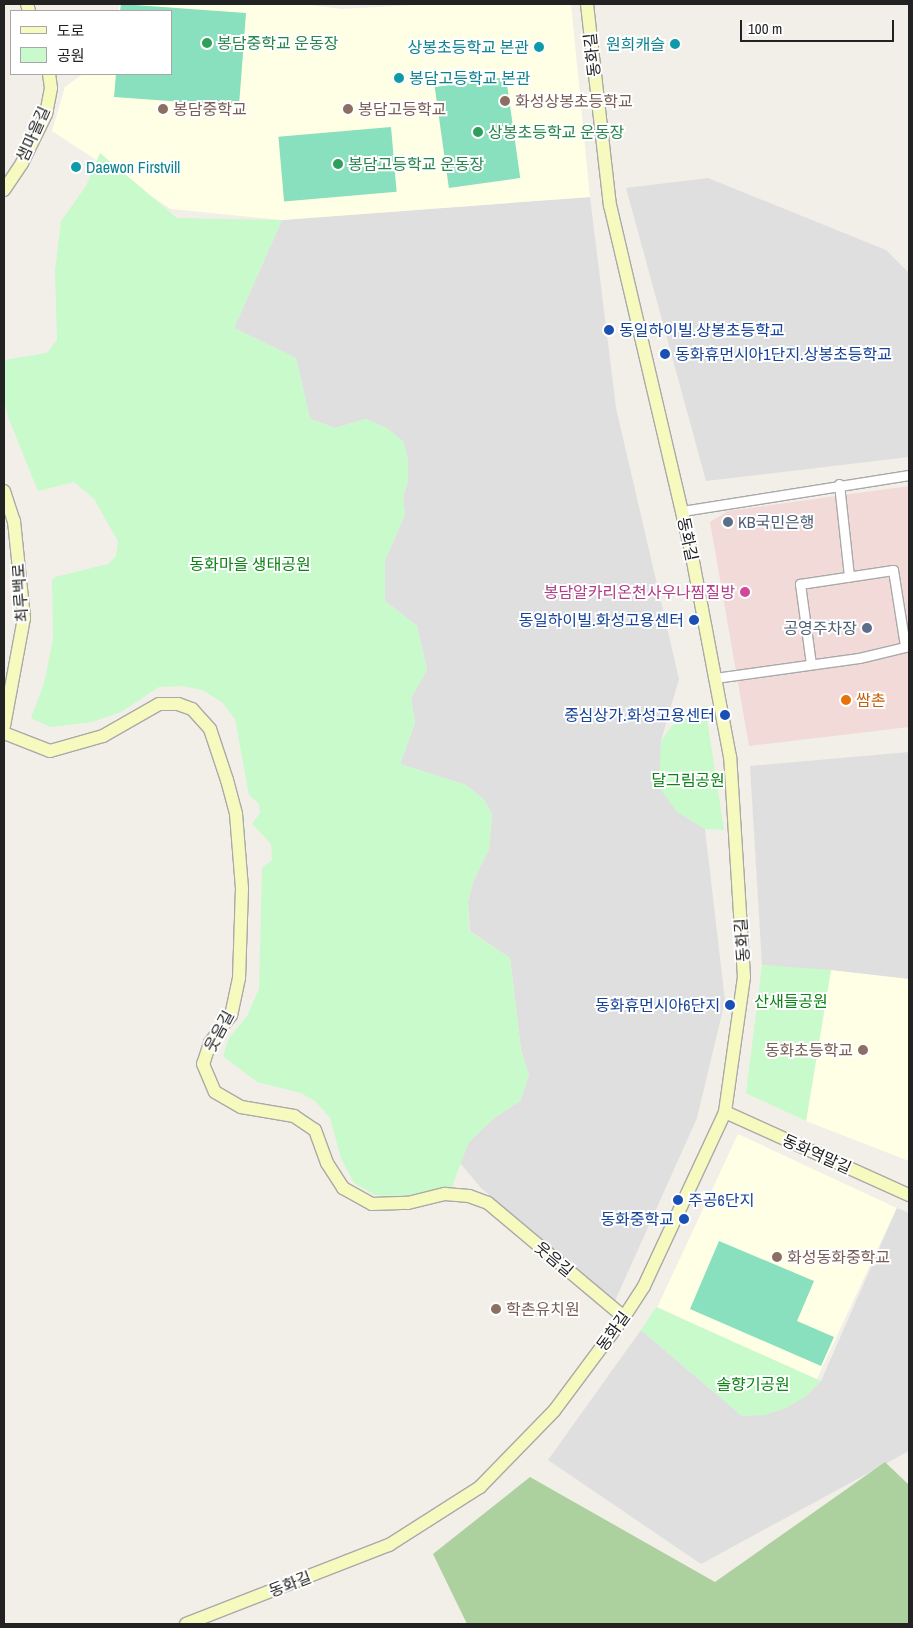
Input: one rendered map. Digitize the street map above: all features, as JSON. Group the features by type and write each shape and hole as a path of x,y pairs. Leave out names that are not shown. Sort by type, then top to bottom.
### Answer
{"street":[{"name":"동화길","path":"186,1624 389,1545 480,1487 554,1411 624,1317 644,1286 725,1112 744,977 730,757 682,511 610,206 587,4"},
{"name":"샘마을길","path":"4,190 22,163 46,114 51,88 49,75"},
{"path":"682,511 839,484 909,475"},
{"path":"839,484 849,576"},
{"name":"최루백로","path":"4,491 14,521 24,618 4,726"},
{"path":"715,678 859,658 907,646 893,570 800,584 811,664"},
{"name":"웃음길","path":"4,733 50,751 103,736 160,704 178,704 192,709 210,729 227,780 236,814 242,879 239,978 231,1015 210,1043 203,1064 215,1092 241,1107 294,1116 315,1130 327,1163 343,1188 372,1204 408,1203 445,1194 468,1196 488,1203 624,1317"},
{"name":"동화역말길","path":"725,1112 909,1195"}],"shaded area":[{"path":"120,4 302,4 342,9 433,4 571,4 590,197 282,220 171,209 52,131 65,87 82,75 172,75 172,10 118,10"},
{"path":"708,178 886,250 909,273 909,457 706,481 626,188"},
{"path":"590,197 616,408 679,679 661,741 676,811 705,829 725,1001 697,1118 615,1301 481,1188 460,1163 469,1142 494,1118 520,1101 529,1075 521,1050 510,958 470,931 468,902 473,882 489,849 492,814 484,800 466,785 400,764 415,723 411,698 427,670 417,626 385,601 385,560 405,515 403,496 408,481 408,459 403,441 366,419 335,428 310,419 296,358 234,328 282,220"},
{"path":"909,486 909,727 749,746 710,522 728,511"},
{"path":"909,752 909,979 762,965 750,766"},
{"name":"동화초등학교","path":"831,970 909,979 909,1161 806,1121"},
{"name":"화성동화중학교","path":"738,1134 897,1208 816,1381 657,1307"},
{"path":"897,1208 909,1213 909,1451 701,1564 548,1460 641,1330 742,1416 775,1412 805,1397 821,1381"}],"green space":[{"name":"봉담중학교 운동장","path":"121,4 246,13 239,106 114,97 116,75 172,75 172,10 120,10"},
{"name":"상봉초등학교 운동장","path":"506,77 520,178 449,188 435,87"},
{"name":"봉담고등학교 운동장","path":"391,127 397,192 284,202 278,137"},
{"name":"동화마을 생태공원","path":"100,153 177,218 282,220 234,328 296,358 310,419 335,428 366,419 387,428 403,441 408,459 408,481 403,496 405,515 385,560 385,601 417,626 427,670 411,698 415,723 400,764 466,785 484,800 492,814 489,849 473,882 468,902 469,931 510,958 521,1050 529,1075 520,1101 494,1118 469,1142 451,1189 400,1196 375,1195 354,1183 341,1158 330,1118 315,1101 301,1093 257,1082 223,1056 229,1038 247,1016 259,989 262,868 272,860 271,844 252,824 260,813 259,804 249,795 235,719 222,702 202,690 182,686 159,687 121,712 92,722 50,727 31,718 44,683 53,639 52,581 55,577 108,564 116,556 118,541 94,499 74,482 38,491 8,417 4,399 4,360 47,353 57,340 55,271 61,221 86,186"},
{"name":"달그림공원","path":"705,706 724,830 705,829 676,811 659,787 661,741 671,727 686,714"},
{"name":"산새들공원","path":"762,965 831,970 806,1121 746,1093"},
{"path":"719,1241 814,1281 797,1321 834,1337 821,1366 690,1309"},
{"name":"솔향기공원","path":"656,1307 821,1381 805,1397 786,1408 765,1415 742,1416 641,1330"},
{"path":"885,1462 909,1485 909,1624 467,1624 433,1554 530,1477 715,1582"}],"place":[{"name":"봉담중학교 운동장","path":"207,43"},
{"name":"원희캐슬","path":"675,44"},
{"name":"상봉초등학교 본관","path":"539,47"},
{"name":"봉담고등학교 본관","path":"399,78"},
{"name":"화성상봉초등학교","path":"505,101"},
{"name":"봉담중학교","path":"163,109"},
{"name":"봉담고등학교","path":"348,109"},
{"name":"상봉초등학교 운동장","path":"478,132"},
{"name":"봉담고등학교 운동장","path":"338,164"},
{"name":"Daewon Firstvill","path":"76,167"},
{"name":"동일하이빌.상봉초등학교","path":"609,330"},
{"name":"동화휴먼시아1단지.상봉초등학교","path":"665,354"},
{"name":"KB국민은행","path":"728,522"},
{"name":"봉담알카리온천사우나찜질방","path":"745,592"},
{"name":"동일하이빌.화성고용센터","path":"694,620"},
{"name":"공영주차장","path":"867,628"},
{"name":"쌈촌","path":"846,700"},
{"name":"중심상가.화성고용센터","path":"725,715"},
{"name":"동화휴먼시아6단지","path":"730,1005"},
{"name":"동화초등학교","path":"863,1050"},
{"name":"주공6단지","path":"678,1200"},
{"name":"동화중학교","path":"684,1219"},
{"name":"화성동화중학교","path":"777,1257"},
{"name":"학촌유치원","path":"496,1309"}]}
